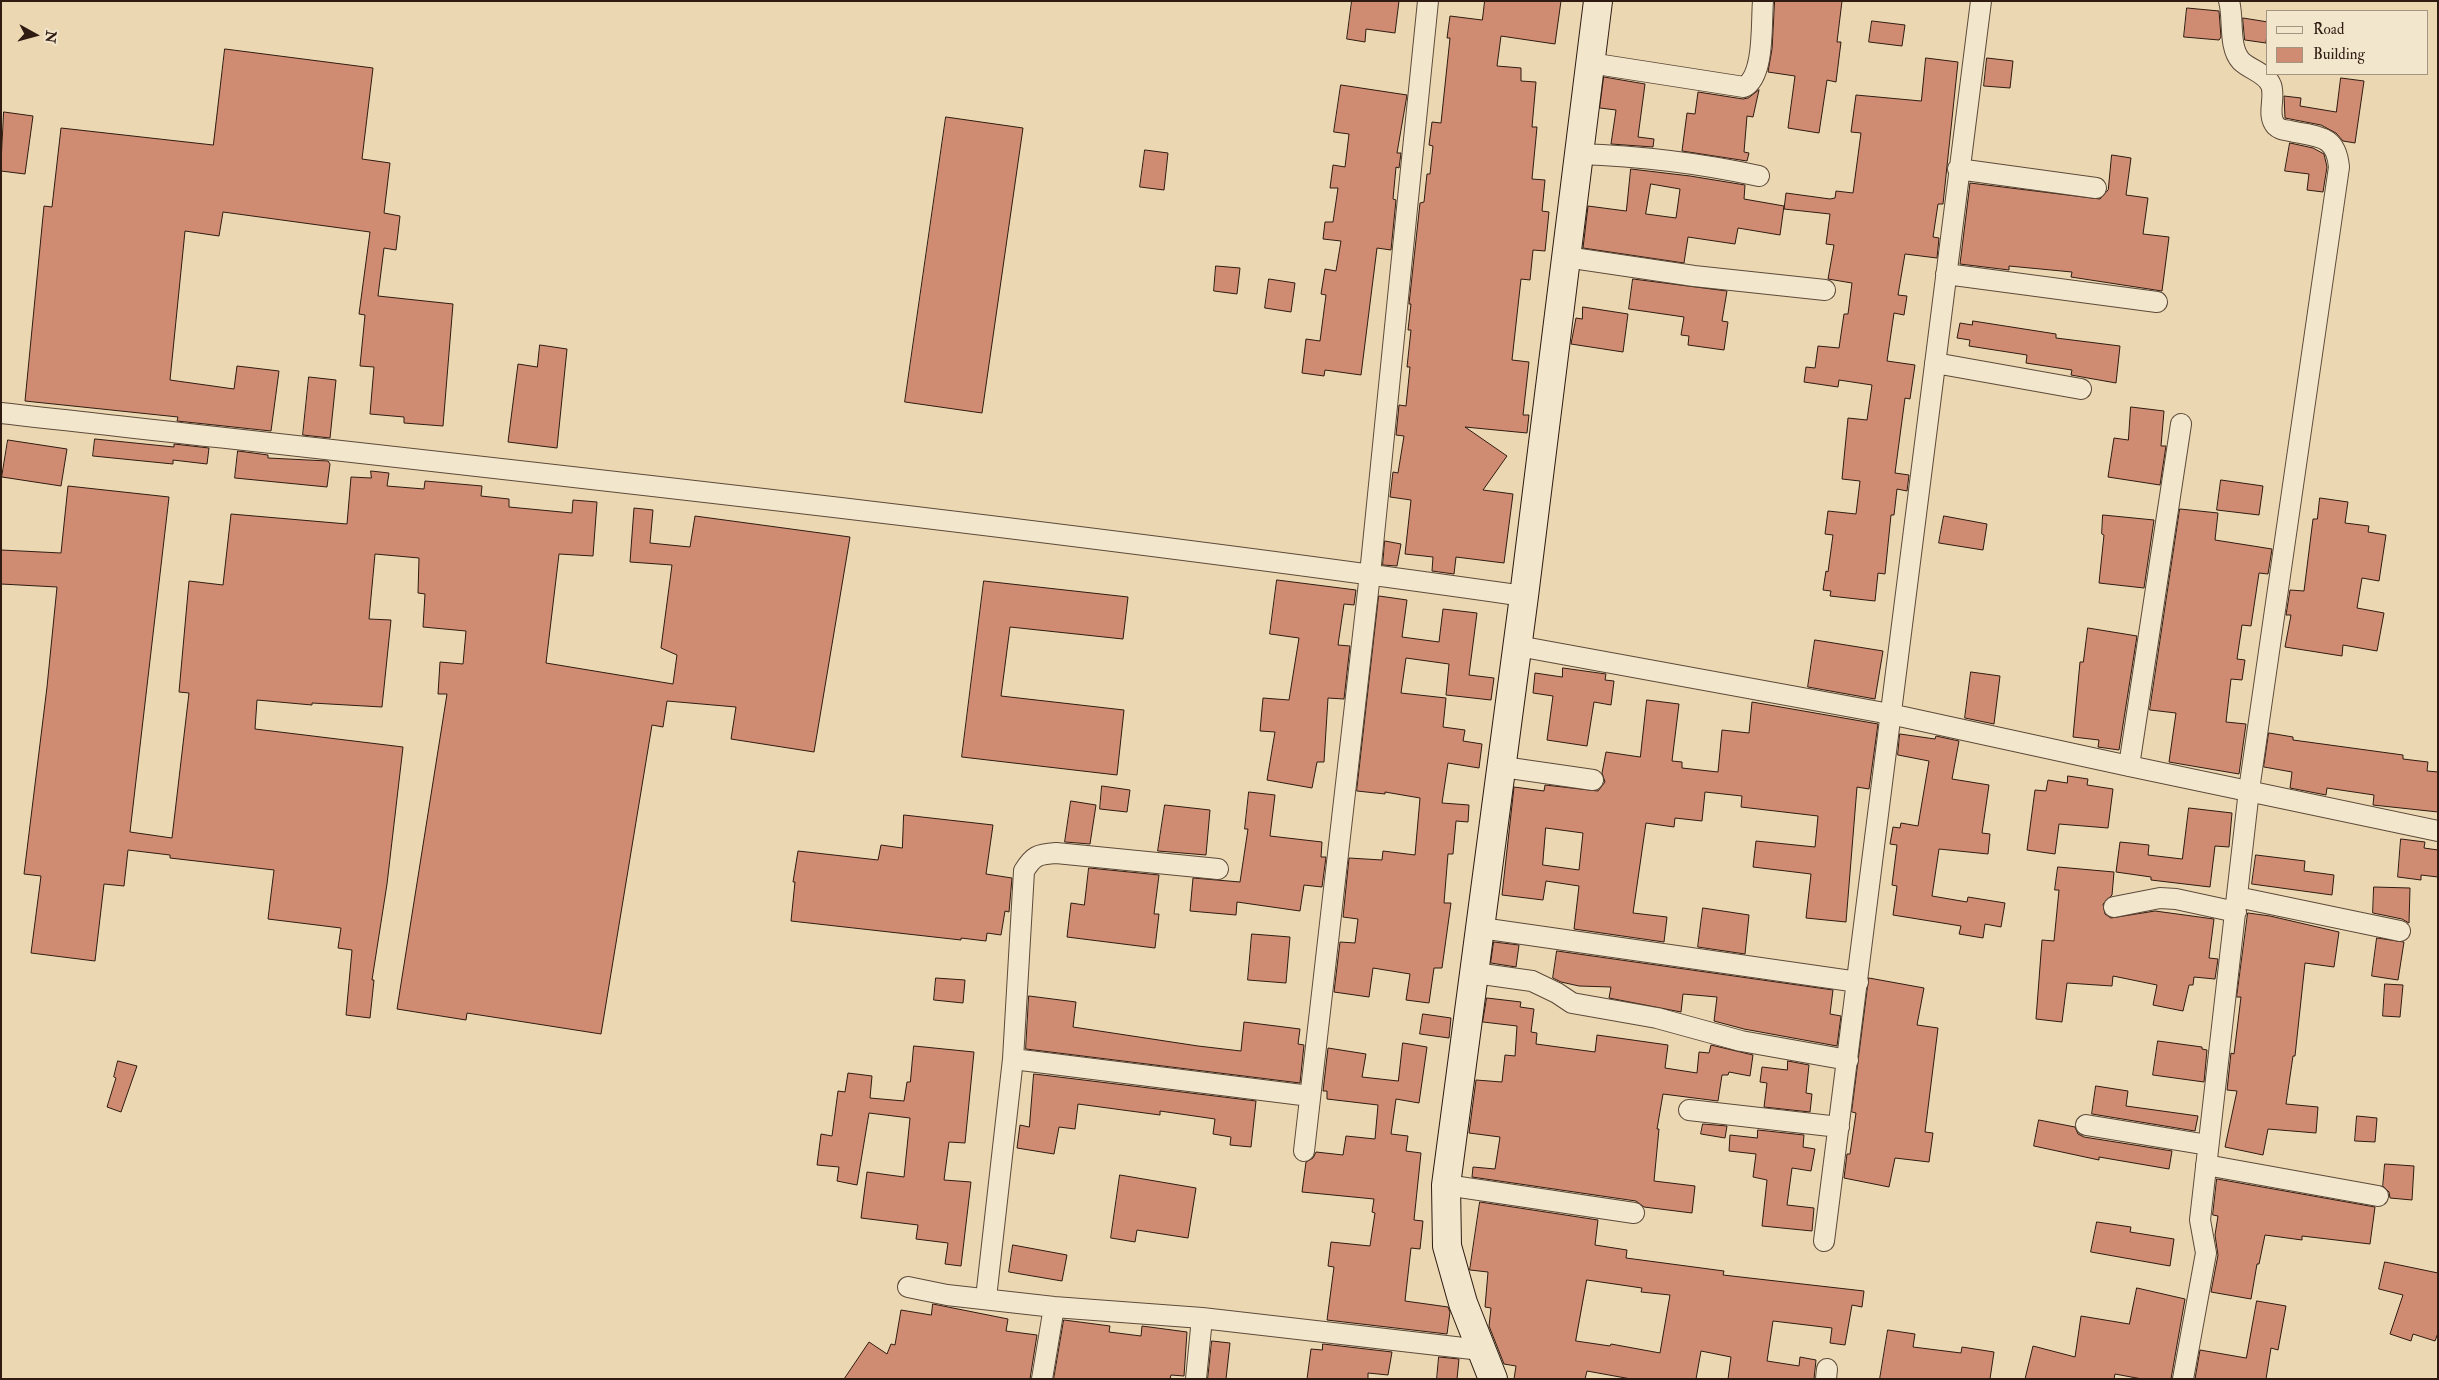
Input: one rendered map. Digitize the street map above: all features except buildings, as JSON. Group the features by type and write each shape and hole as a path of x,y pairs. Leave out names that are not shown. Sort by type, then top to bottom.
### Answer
{"street":[{"path":"1304,1151 1370,574 1428,1"},
{"path":"1493,1379 1463,1303 1447,1246 1446,1185 1518,646 1598,1"},
{"path":"1590,64 1744,87 1749,84 1756,73 1763,1"},
{"path":"1824,1241 1840,1127 1958,169 1981,1"},
{"path":"2183,1379 2206,1253 2200,1220 2249,790 2339,167 2338,155 2331,143 2325,139 2280,129 2274,123 2272,116 2273,94 2268,80 2242,61 2237,54 2229,1"},
{"path":"1579,154 1637,156 1686,162 1759,176"},
{"path":"1958,169 2096,188"},
{"path":"1566,257 1694,276 1825,290"},
{"path":"1946,274 2157,302"},
{"path":"1935,363 2081,389"},
{"path":"1,413 464,464 1370,574 1524,596"},
{"path":"2129,766 2181,424"},
{"path":"1518,646 1890,714 2438,831"},
{"path":"1502,767 1593,780"},
{"path":"986,1298 1013,1059 1024,871 1032,858 1038,855 1056,853 1218,869"},
{"path":"2114,907 2160,898 2176,899 2236,905 2400,931"},
{"path":"1481,928 1858,982"},
{"path":"1475,973 1532,981 1558,993 1572,1003 1657,1018 1741,1042 1848,1060"},
{"path":"1013,1059 1310,1096"},
{"path":"1689,1110 1840,1127"},
{"path":"2086,1125 2208,1145"},
{"path":"2206,1165 2378,1196"},
{"path":"1446,1185 1634,1213"},
{"path":"908,1287 947,1295 1054,1307 1202,1318 1481,1350"},
{"path":"1042,1379 1054,1307"},
{"path":"1196,1379 1202,1318"}]}
